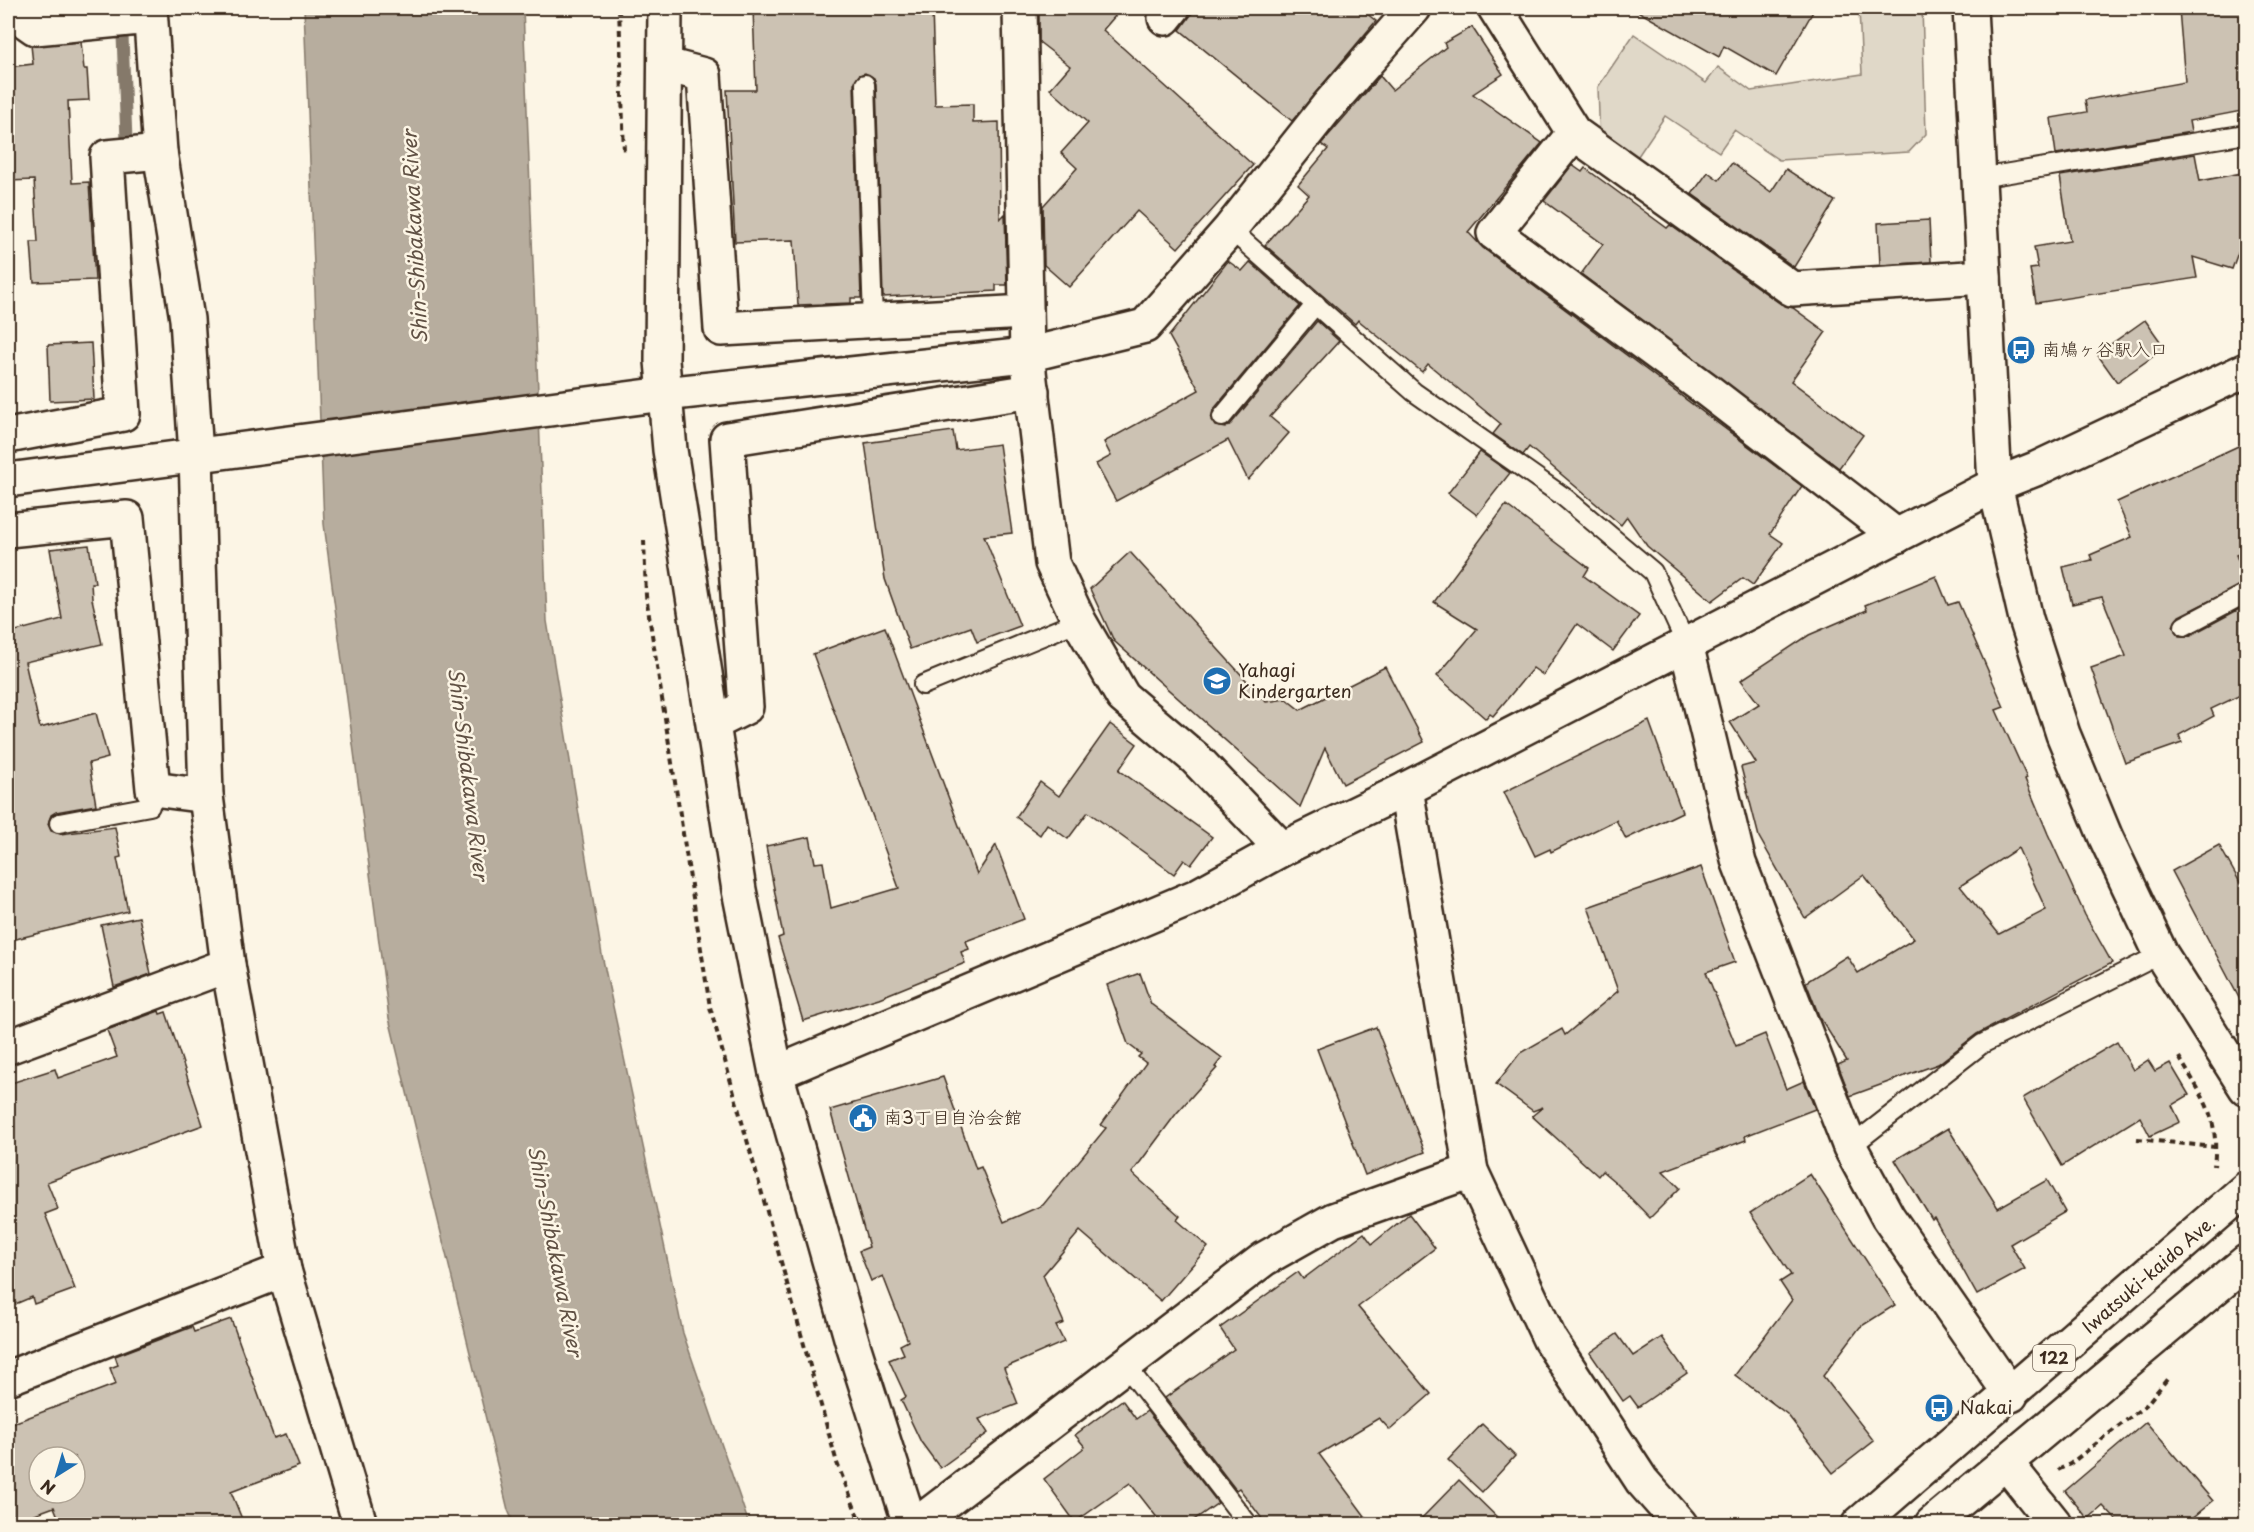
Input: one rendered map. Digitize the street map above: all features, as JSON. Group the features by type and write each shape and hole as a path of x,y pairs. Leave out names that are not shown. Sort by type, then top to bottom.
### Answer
{"main road":[{"path":"665,8 662,360 664,394 670,450 739,890 776,1073 854,1348 910,1524"},
{"path":"1020,8 1027,355 1053,563 1079,621 1123,697 1196,759 1282,849"},
{"path":"8,480 664,394 1027,355 1145,326 1230,229 1327,107 1414,8"},
{"path":"1495,8 1574,133 1792,289 1984,277"},
{"path":"1970,8 1995,485 2026,619 2063,734 2106,838 2161,954 2247,1088"},
{"path":"8,9 35,28 150,12 160,152 187,319 196,455 206,796 228,965 284,1270 360,1524"},
{"path":"666,64 704,75 721,328 1026,312"},
{"path":"1574,133 1494,233 1707,390 1897,536"},
{"path":"8,436 123,414 107,157 160,152"},
{"path":"776,1073 1197,896 1282,849 1406,789 1995,485 2038,468 2247,370"},
{"path":"714,723 746,707 727,439 1032,391"},
{"path":"8,530 127,518 153,789 206,796"},
{"path":"1686,644 1739,864 1850,1147 1888,1217 2012,1395"},
{"path":"1406,789 1471,1171 1550,1340 1642,1481 1680,1524"},
{"path":"8,1047 228,965"},
{"path":"917,1524 1264,1259 1332,1220 1471,1171"},
{"name":"Iwatsuki-kaido Ave.","path":"1860,1524 2012,1395 2247,1189"},
{"path":"1932,1524 2007,1464 2247,1262"},
{"path":"8,1378 284,1270"},
{"path":"2007,1464 2055,1524"}],"lane":[{"path":"865,84 873,320"},
{"path":"1979,178 2247,134"},
{"path":"1230,229 1414,392 1564,497 1653,572 1686,644"},
{"path":"1222,417 1316,304"},
{"path":"2184,627 2247,593"},
{"path":"923,685 1079,621"},
{"path":"59,823 150,806 153,789"},
{"path":"1850,1147 1982,1044 2161,954"},
{"path":"1126,1366 1248,1524"}],"path":[{"path":"2137,1138 2215,1148"},
{"path":"2055,1472 2070,1464 2146,1405 2173,1372"}],"shaded area":[{"path":"1859,8 1922,8 1926,134 1909,152 1779,160 1734,130 1719,152 1665,116 1632,165 1600,142 1598,87 1634,34 1706,83 1718,67 1751,91 1862,74"}],"water":[{"name":"Shin-Shibakawa River","path":"304,8 523,8 547,621 602,955 683,1333 749,1524 514,1524 508,1510 389,1018 324,524"}],"building":[{"path":"753,8 932,8 935,105 973,104 973,123 999,122 1000,219 1005,214 1007,285 996,285 996,291 883,297 876,84 874,78 865,73 859,75 854,84 861,298 851,298 851,303 798,305 794,240 735,242 727,90 756,90"},
{"path":"1039,8 1122,8 1103,30 1253,165 1178,248 1137,211 1069,287 1044,265 1043,206 1077,168 1061,153 1088,123 1050,89 1070,66 1039,42"},
{"path":"1196,8 1360,8 1376,21 1292,121 1180,30"},
{"path":"1632,8 1815,8 1776,76 1724,46 1719,57"},
{"path":"2247,8 2247,110 2189,121 2191,132 2056,154 2051,118 2087,112 2085,100 2185,82 2179,9"},
{"path":"1472,27 1503,74 1473,94 1542,143 1468,232 1483,248 1802,486 1770,534 1783,543 1753,585 1743,578 1712,601 1647,546 1627,517 1621,525 1529,447 1523,455 1493,434 1501,424 1428,364 1422,372 1358,320 1355,324 1265,245 1309,195 1298,185 1328,149 1321,144 1380,76 1392,90 1446,47 1444,43"},
{"path":"81,42 84,69 87,69 89,100 68,101 72,183 89,182 95,280 34,282 31,242 38,242 34,180 8,181 8,67 33,64 31,45"},
{"path":"2195,154 2200,181 2247,172 2247,228 2232,269 2193,257 2197,278 2036,303 2030,269 2038,268 2034,247 2070,241 2060,176"},
{"path":"1732,163 1771,192 1786,169 1835,201 1794,267 1692,194 1708,172 1719,180"},
{"path":"1572,165 1582,172 1585,168 1667,228 1670,225 1781,304 1793,308 1826,332 1791,381 1863,435 1839,468 1581,274 1603,244 1544,201"},
{"path":"1929,220 1931,262 1880,265 1878,223"},
{"path":"1228,261 1242,271 1250,262 1300,306 1213,410 1211,420 1215,426 1225,428 1231,424 1317,321 1339,341 1270,417 1289,433 1248,480 1228,440 1116,501 1096,464 1111,456 1104,442 1199,390 1169,336"},
{"path":"2145,320 2165,348 2117,382 2097,354"},
{"path":"91,343 94,399 50,401 48,345"},
{"path":"953,431 956,450 999,444 1012,533 984,536 1020,626 977,642 971,627 910,649 885,579 865,443"},
{"path":"2247,442 2247,551 2236,555 2247,582 2179,616 2173,626 2179,636 2189,636 2247,605 2247,692 2211,709 2214,716 2179,735 2182,743 2125,763 2091,668 2126,656 2102,597 2072,604 2063,567 2092,560 2090,555 2132,537 2117,502"},
{"path":"1480,452 1510,473 1477,515 1448,493"},
{"path":"1506,505 1589,568 1584,576 1639,616 1613,651 1577,624 1543,675 1533,668 1493,716 1490,714 1486,719 1437,676 1477,629 1434,602"},
{"path":"89,545 95,583 91,583 92,599 102,644 25,662 40,728 96,713 108,758 89,763 96,805 56,812 51,815 48,824 51,831 60,834 115,827 121,857 117,858 128,911 8,941 8,633 62,619 50,549"},
{"path":"1130,552 1266,702 1286,699 1300,710 1385,667 1424,742 1343,784 1325,748 1300,807 1114,641 1090,589"},
{"path":"1936,576 1948,605 1958,602 2004,707 1996,710 2027,778 2025,779 2048,834 2085,915 2112,963 1977,1034 1938,1064 1850,1096 1838,1065 1847,1061 1819,1016 1806,982 1847,956 1858,973 1914,939 1864,875 1805,918 1759,837 1741,767 1756,763 1730,722 1759,704 1741,680 1809,635 1867,610 1865,605","holes":["2018,848 2046,910 1999,934 1960,886"]},
{"path":"885,627 977,874 996,845 1024,919 966,941 969,949 961,952 965,963 879,998 803,1021 778,938 783,936 766,846 810,837 815,863 823,862 831,908 899,888 813,654"},
{"path":"1649,721 1682,812 1626,839 1616,820 1551,852 1550,849 1535,856 1504,792"},
{"path":"1110,724 1137,744 1119,770 1212,837 1191,865 1184,860 1174,874 1088,812 1068,839 1047,824 1040,835 1016,817 1040,782 1059,796"},
{"path":"2219,845 2247,895 2247,1013 2172,871"},
{"path":"1701,867 1735,962 1706,972 1736,1046 1765,1034 1786,1089 1804,1081 1815,1109 1745,1136 1746,1140 1663,1171 1680,1188 1650,1218 1615,1182 1602,1171 1598,1176 1532,1116 1543,1107 1533,1111 1496,1084 1520,1053 1562,1029 1565,1035 1618,991 1588,907"},
{"path":"139,917 151,974 114,987 101,925"},
{"path":"1140,973 1151,1004 1222,1058 1215,1067 1217,1068 1176,1114 1132,1173 1180,1216 1177,1220 1208,1247 1161,1301 1080,1231 1043,1275 1064,1323 1056,1326 1064,1342 1004,1368 1018,1404 979,1419 988,1433 940,1468 921,1442 901,1400 906,1397 889,1360 904,1354 900,1345 908,1341 883,1276 871,1281 859,1251 869,1247 830,1110 943,1077 976,1169 981,1167 1004,1222 1043,1205 1106,1128 1101,1125 1146,1063 1138,1057 1141,1054 1128,1044 1107,985"},
{"path":"159,1011 160,1014 166,1012 203,1125 47,1182 58,1209 45,1214 75,1289 34,1304 32,1297 8,1307 8,1084 55,1069 58,1078 117,1057 107,1030"},
{"path":"1376,1027 1425,1152 1365,1175 1317,1049"},
{"path":"2117,1042 2133,1070 2148,1060 2155,1071 2170,1063 2189,1095 2172,1105 2180,1122 2150,1136 2140,1117 2062,1166 2023,1098"},
{"path":"1948,1128 1998,1208 2047,1180 2065,1212 2010,1244 2025,1269 1977,1295 1934,1218 1932,1220 1895,1160"},
{"path":"1810,1174 1895,1305 1860,1327 1823,1376 1874,1441 1833,1473 1787,1414 1735,1375 1792,1300 1780,1282 1791,1275 1750,1213"},
{"path":"1409,1214 1435,1248 1358,1307 1431,1394 1390,1430 1379,1418 1319,1454 1371,1524 1266,1524 1239,1488 1236,1490 1165,1398 1234,1349 1220,1328 1298,1272 1303,1279 1364,1233 1372,1244"},
{"path":"231,1319 274,1438 286,1434 299,1466 231,1492 244,1524 61,1524 54,1507 8,1524 8,1425 116,1384 110,1368 118,1365 115,1356 192,1327 194,1332"},
{"path":"1617,1334 1633,1356 1662,1337 1687,1373 1638,1407 1630,1396 1623,1401 1590,1353"},
{"path":"1122,1400 1136,1419 1147,1411 1218,1503 1188,1524 1162,1524 1130,1483 1075,1522 1044,1479 1085,1447 1075,1435"},
{"path":"2146,1422 2213,1501 2185,1524 2120,1524 2103,1506 2088,1519 2065,1491"},
{"path":"1482,1424 1515,1456 1482,1492 1448,1460"},
{"path":"1459,1480 1504,1524 1416,1524"}],"waterway":[{"path":"122,22 127,154"}],"place":[{"name":"南鳩ヶ谷駅入口","path":"2021,350"},
{"name":"Yahagi Kindergarten","path":"1217,681"},
{"name":"南3丁目自治会館","path":"863,1118"},
{"name":"Nakai","path":"1939,1408"}]}
